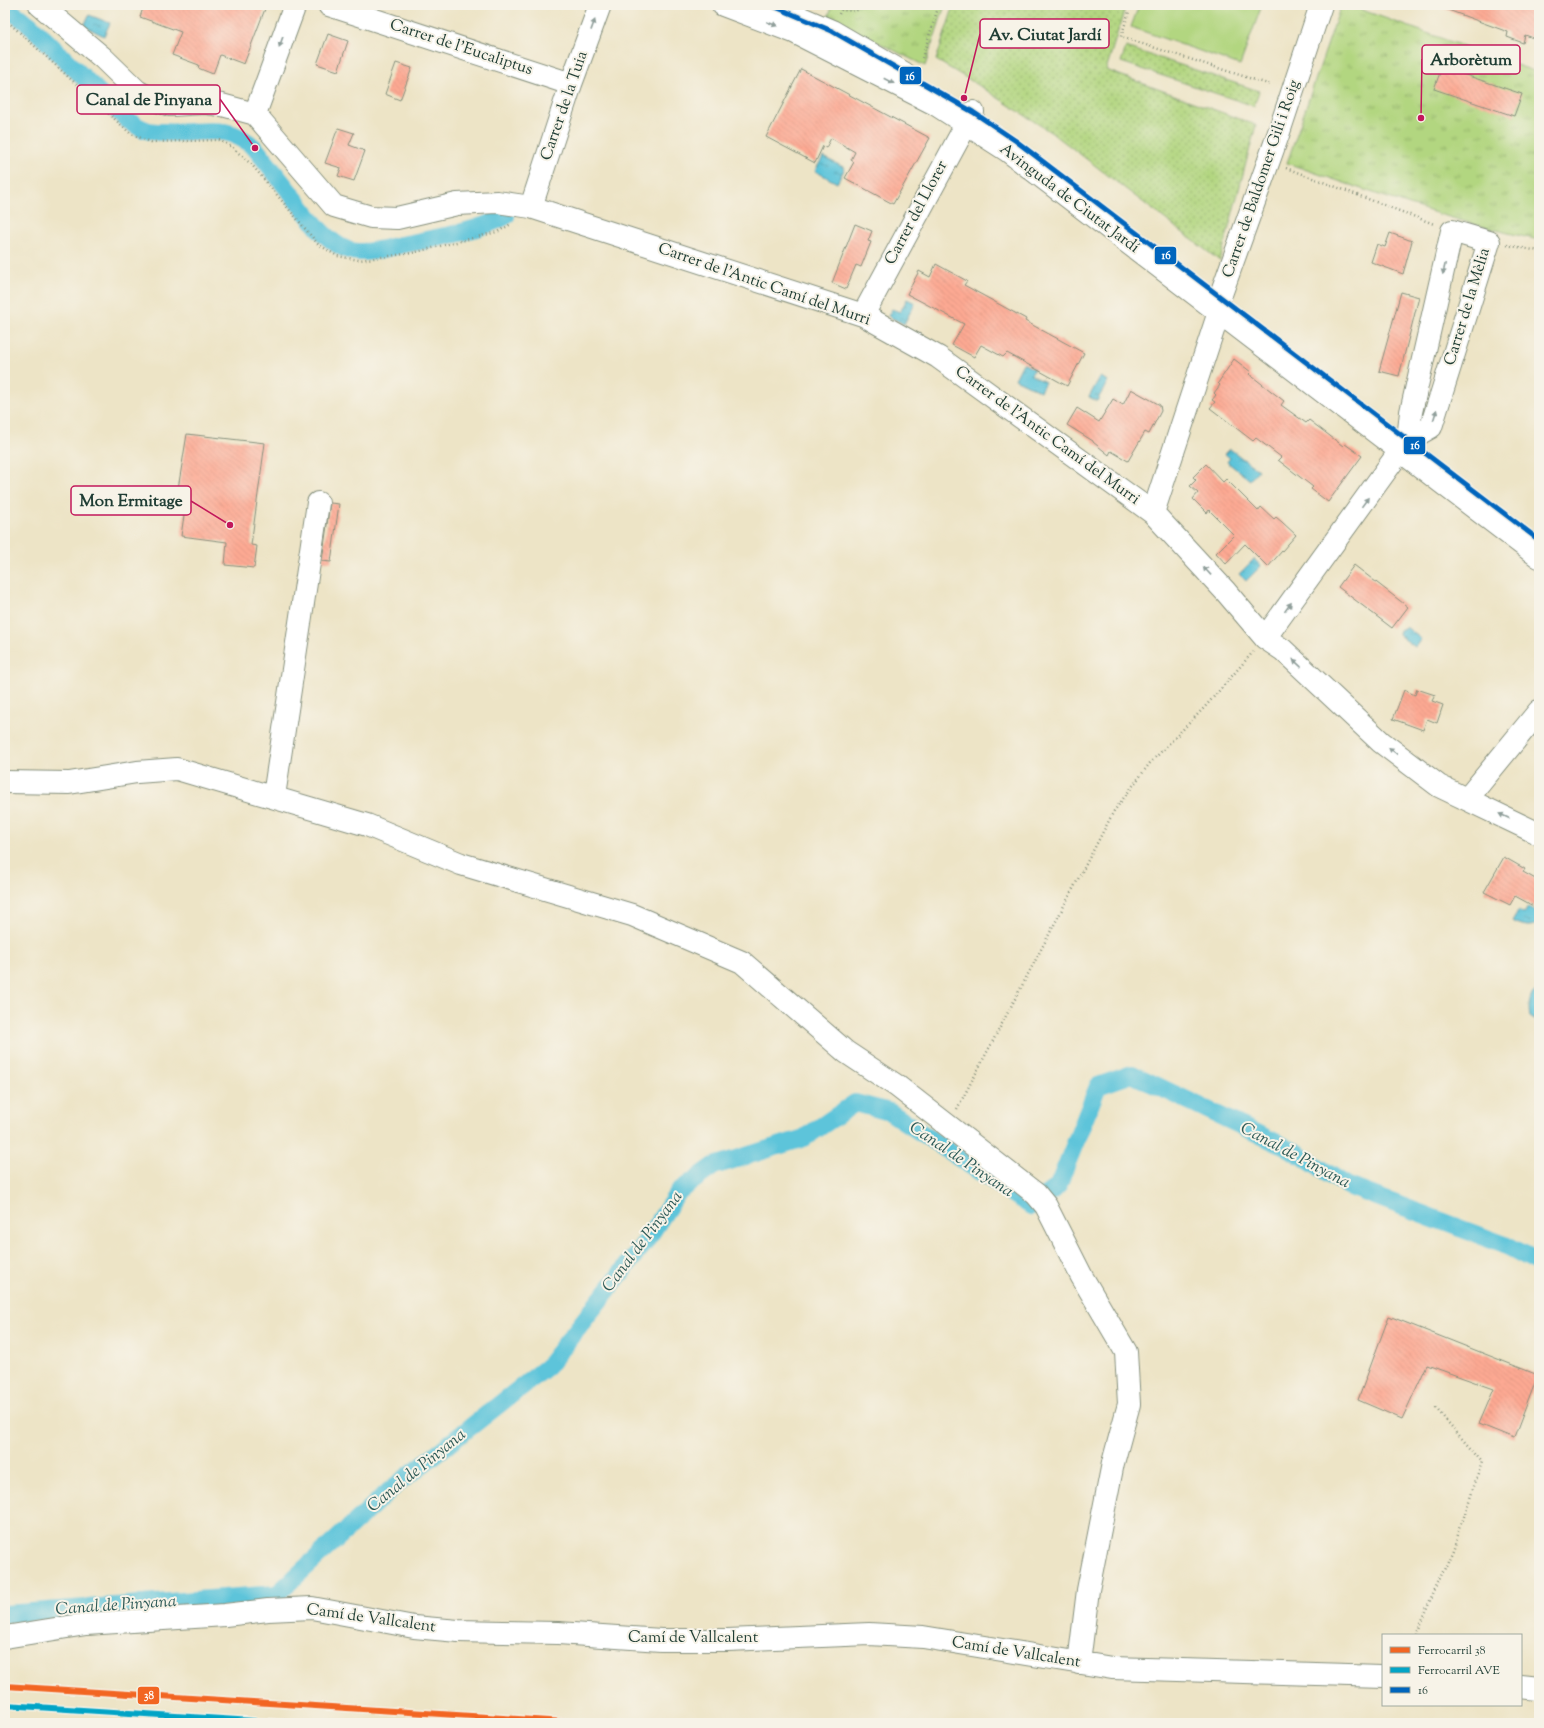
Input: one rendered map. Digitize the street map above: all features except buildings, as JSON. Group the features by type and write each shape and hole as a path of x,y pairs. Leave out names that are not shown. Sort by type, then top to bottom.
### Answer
{"street":[{"path":"40,5 103,58 137,91 151,99 170,105 205,103 222,105 255,114 295,5"},
{"name":"Carrer de l'Eucaliptus","path":"329,5 571,84"},
{"name":"Carrer de la Tuia","path":"531,207 571,84 600,5"},
{"name":"Avinguda de Ciutat Jardí","path":"723,5 794,32 935,104 969,118"},
{"name":"Avinguda de Ciutat Jardí","path":"771,5 832,31 969,118 1008,151 1220,304 1405,446 1539,557"},
{"name":"Carrer de Baldomer Gili i Roig","path":"1153,513 1220,304 1321,5"},
{"name":"Carrer de l'Antic Camí del Murri","path":"255,114 334,206 371,217 397,218 457,204 498,202 531,207 863,315 938,357 1153,513 1226,592 1265,638 1283,650 1381,742 1439,786 1539,834"},
{"name":"Carrer del Llorer","path":"863,315 969,118"},
{"name":"Carrer de la Mèlia","path":"1265,638 1405,446 1431,427 1489,242 1452,231 1411,412 1405,446"},
{"name":"Avinguda de Ciutat Jardí","path":"1405,446 1539,540"},
{"path":"274,796 318,503"},
{"path":"1468,799 1539,711"},
{"path":"5,782 69,783 137,772 177,769 274,796 367,825 461,864 632,915 742,962 846,1052 897,1086 1041,1200 1082,1277 1126,1352 1129,1404 1112,1463 1088,1590 1079,1663"},
{"name":"Camí de Vallcalent","path":"5,1637 86,1624 312,1608 414,1627 458,1631 558,1633 661,1640 728,1640 869,1634 923,1637 1112,1668 1382,1676"},
{"path":"1522,1687 1539,1689"}],"path":[{"path":"841,10 842,5"},
{"path":"922,58 939,5"},
{"path":"1131,5 1120,37 1271,85"},
{"path":"5,19 131,134 151,142 219,140 232,147 252,165 318,244 337,256 359,260 412,253 490,234 497,232 526,215 531,207"},
{"path":"1268,162 1452,231"},
{"path":"1489,242 1539,251"},
{"path":"948,1126 1114,811 1150,763 1204,708 1265,638"},
{"path":"1415,1634 1453,1550 1482,1462 1434,1406"}],"green space":[{"path":"833,5 945,5 925,66 828,17"},
{"path":"954,5 1126,5 1106,70 1256,125 1220,261 1055,135 975,83 936,60"},
{"path":"1139,5 1262,5 1240,65 1131,27"},
{"path":"1341,5 1348,5 1539,73 1539,240 1507,233 1443,215 1287,163"},
{"path":"1126,47 1259,91 1254,106 1121,62"}],"water":[{"path":"89,15 110,23 104,36 84,26"},
{"path":"823,157 845,168 837,183 815,171"},
{"path":"907,299 915,303 904,324 888,316 892,309 900,312"},
{"path":"1023,363 1034,369 1031,375 1045,382 1040,391 1015,379"},
{"path":"1100,377 1108,381 1097,401 1089,397"},
{"path":"1230,449 1258,470 1250,480 1227,462 1230,458 1225,454"},
{"path":"1254,559 1261,566 1246,581 1239,574"},
{"path":"1406,627 1421,639 1415,647 1399,635 1400,630"},
{"path":"1528,907 1539,914 1539,923 1529,926 1512,921 1518,911 1524,914"},
{"path":"1539,987 1539,1023 1530,1017 1529,1009 1531,997"}],"waterway":[{"name":"Canal de Pinyana","path":"5,7 29,24 127,120 138,127 148,131 157,132 222,132 232,134 243,139 255,148 319,229 341,247 352,251 369,252 467,231 481,227 506,216"},
{"name":"Canal de Pinyana","path":"5,1614 277,1594 390,1490 547,1367 644,1244 679,1191 714,1166 804,1138 855,1103 890,1112 1031,1206 1058,1186 1098,1086 1132,1074 1292,1150 1348,1186 1505,1245 1539,1263"}],"rail line":[{"name":"38","path":"5,1686 580,1723"},
{"name":"AVE","path":"5,1705 283,1723"}],"transit line":[{"name":"16","path":"771,5 832,31 973,112 1016,141 1539,540"}],"place":[{"name":"Av. Ciutat Jardí","path":"964,98"},
{"name":"Arborètum","path":"1421,118"},
{"name":"Canal de Pinyana","path":"255,148"},
{"name":"Mon Ermitage","path":"230,525"}]}
